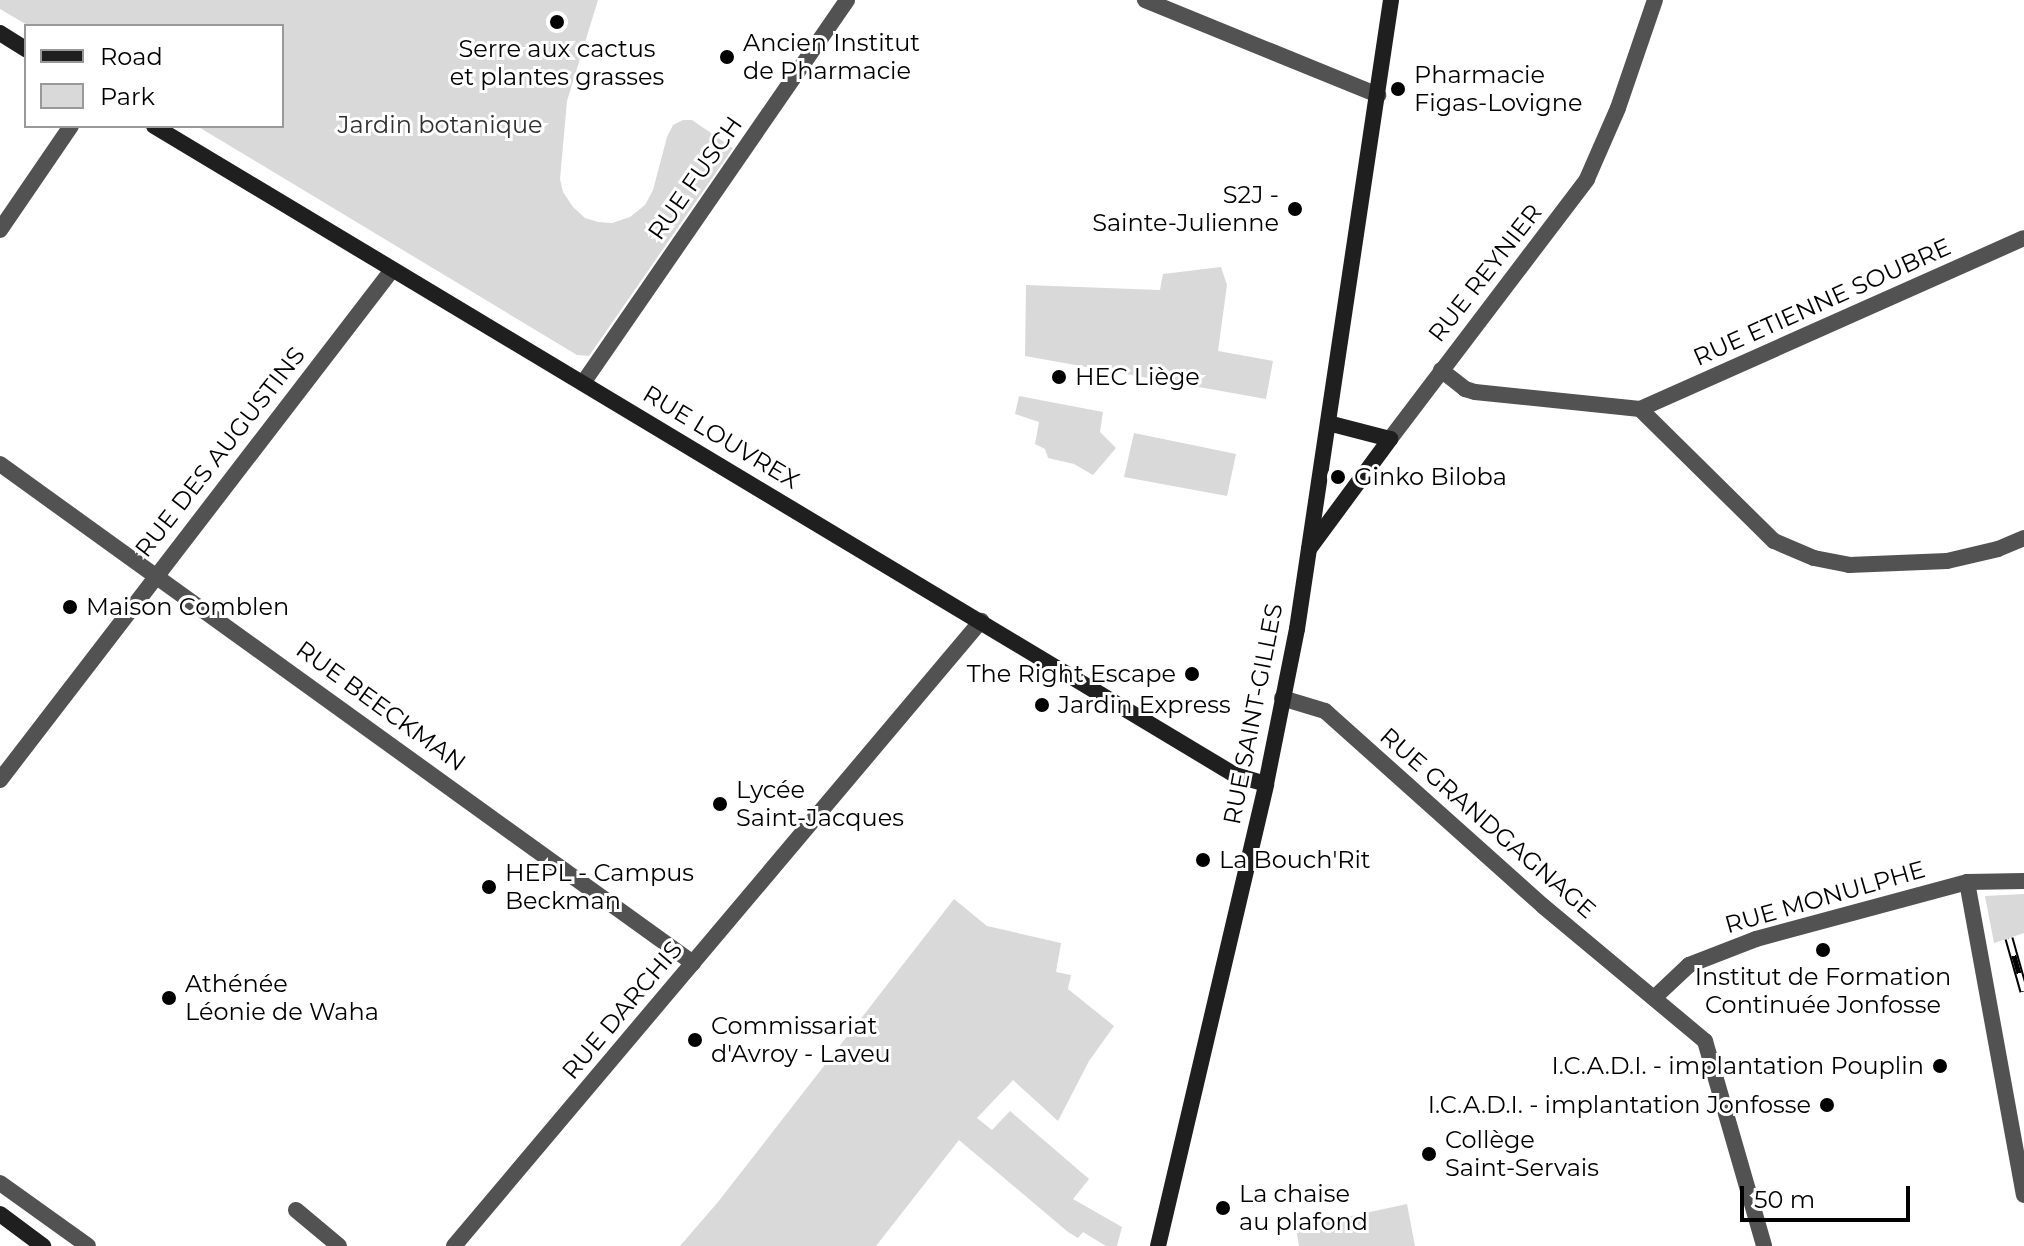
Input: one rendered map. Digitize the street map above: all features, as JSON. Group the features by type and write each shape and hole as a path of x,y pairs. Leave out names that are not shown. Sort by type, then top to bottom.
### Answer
{"street":[{"name":"RUE FUSCH","path":"583,383 847,0"},
{"path":"1145,0 1378,95"},
{"name":"RUE SAINT-GILLES","path":"1158,1246 1266,784 1308,550 1391,0"},
{"name":"RUE REYNIER","path":"1308,550 1587,179 1618,108 1655,0"},
{"path":"0,33 24,48"},
{"path":"0,230 70,128"},
{"name":"RUE LOUVREX","path":"157,128 1235,775 1266,784"},
{"name":"RUE ETIENNE SOUBRE","path":"1640,409 2024,238"},
{"name":"RUE DES AUGUSTINS","path":"0,780 392,270"},
{"path":"1441,370 1465,389 1475,392 1640,409 1774,541 1814,558 1849,565 1947,561 1998,549 2024,538"},
{"path":"1328,423 1390,439"},
{"name":"RUE BEECKMAN","path":"0,464 693,963"},
{"name":"RUE DARCHIS","path":"454,1246 981,621"},
{"name":"RUE GRANDGAGNAGE","path":"1282,698 1325,711 1543,906 1705,1041 1764,1246"},
{"name":"RUE MONULPHE","path":"1654,998 1671,978 1713,954 1967,882 2024,881"},
{"path":"1967,882 2024,1195"},
{"path":"0,1183 88,1246"},
{"path":"296,1210 339,1246"},
{"path":"0,1214 43,1246"}],"green space":[{"name":"Jardin botanique","path":"0,0 598,0 567,101 560,179 563,192 573,207 585,218 598,222 612,223 630,217 645,205 653,190 667,137 673,125 683,120 692,120 733,148 589,356 577,355 200,128 284,128 284,24 26,24 0,9"},
{"path":"1221,267 1227,285 1218,351 1273,361 1266,399 1025,356 1026,285 1160,290 1163,274"},
{"path":"1019,396 1103,412 1100,432 1116,448 1093,475 1074,464 1048,458 1045,449 1035,444 1039,422 1015,414"},
{"path":"1134,433 1236,454 1227,496 1124,477"},
{"path":"2024,894 2024,933 1994,943 1985,896"},
{"path":"954,899 987,926 1061,943 1056,972 1071,975 1068,989 1114,1026 1089,1061 1058,1121 1013,1080 977,1118 992,1130 1010,1111 1089,1179 1073,1199 1122,1227 1117,1246 1106,1246 1083,1232 1078,1238 1068,1232 959,1140 876,1246 680,1246 718,1202"},
{"path":"1407,1204 1415,1246 1299,1246 1296,1228"}],"railway":[{"path":"2009,938 2024,991"}],"place":[{"name":"Serre aux cactus et plantes grasses","path":"557,22"},
{"name":"Ancien Institut de Pharmacie","path":"727,57"},
{"name":"Pharmacie Figas-Lovigne","path":"1398,89"},
{"name":"S2J - Sainte-Julienne","path":"1295,209"},
{"name":"HEC Liège","path":"1059,377"},
{"name":"Ginko Biloba","path":"1338,477"},
{"name":"Maison Comblen","path":"70,607"},
{"name":"The Right Escape","path":"1192,674"},
{"name":"Jardin Express","path":"1042,705"},
{"name":"Lycée Saint-Jacques","path":"720,804"},
{"name":"La Bouch'Rit","path":"1203,860"},
{"name":"HEPL - Campus Beckman","path":"489,887"},
{"name":"Institut de Formation Continuée Jonfosse","path":"1823,950"},
{"name":"Athénée Léonie de Waha","path":"169,998"},
{"name":"Commissariat d'Avroy - Laveu","path":"695,1040"},
{"name":"I.C.A.D.I. - implantation Pouplin","path":"1940,1066"},
{"name":"I.C.A.D.I. - implantation Jonfosse","path":"1827,1105"},
{"name":"Collège Saint-Servais","path":"1429,1154"},
{"name":"La chaise au plafond","path":"1223,1208"}]}
